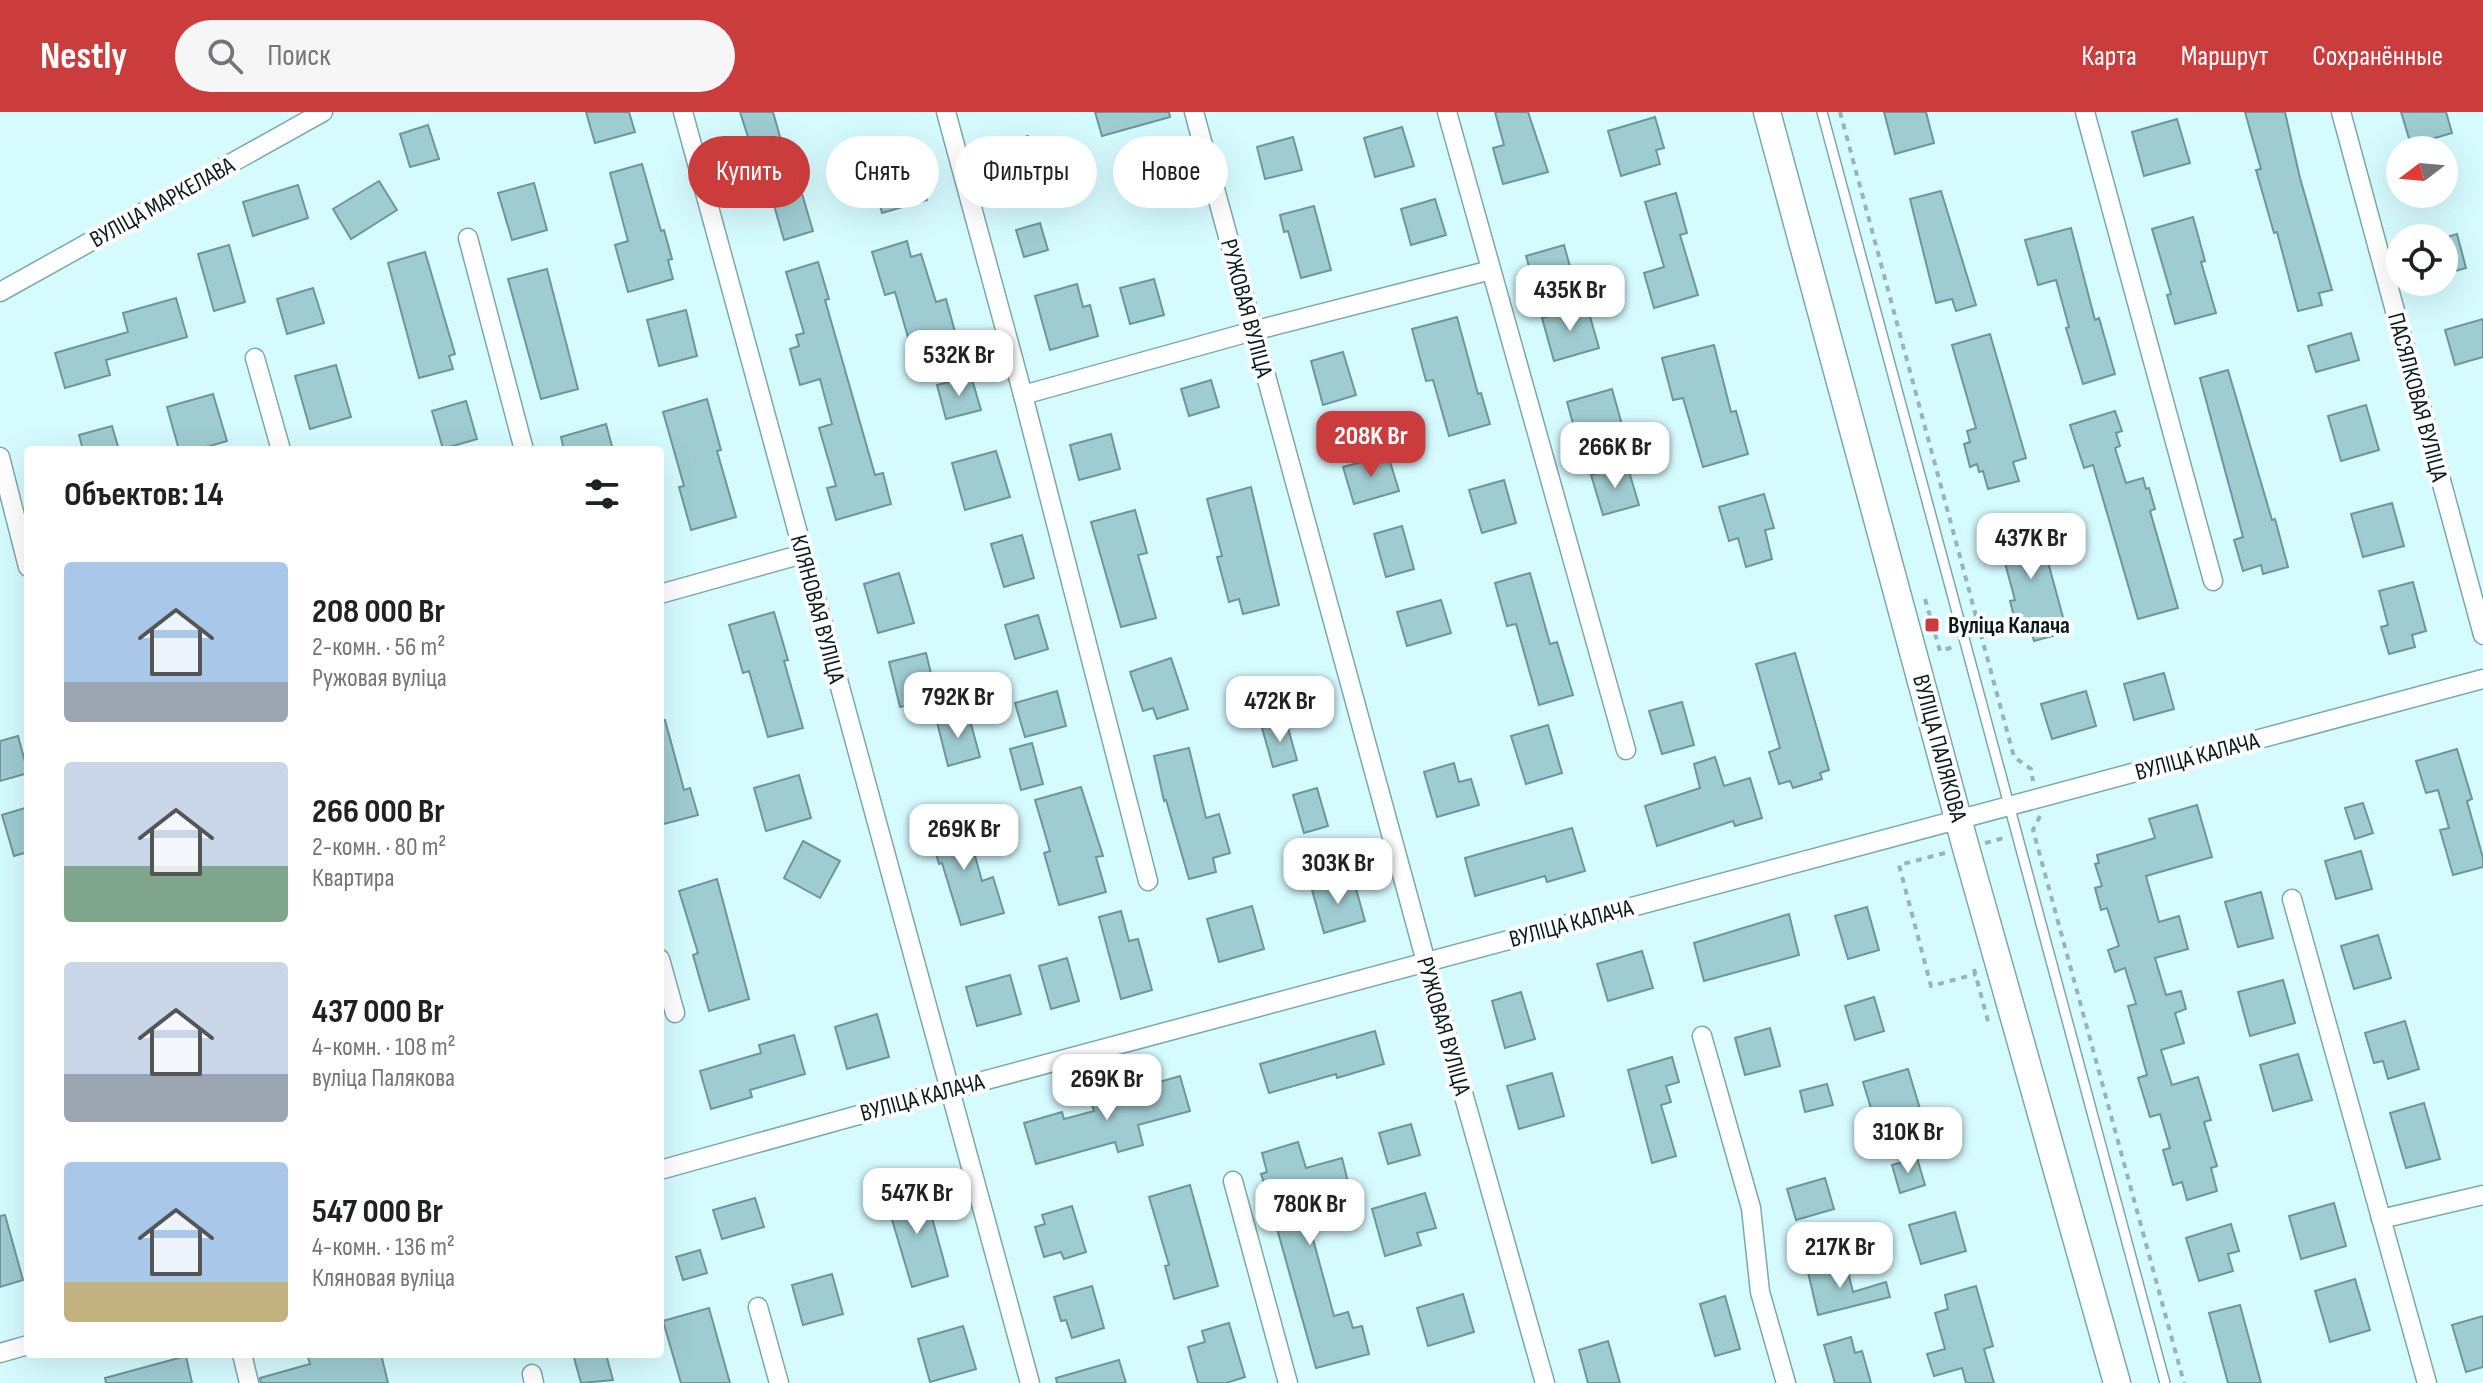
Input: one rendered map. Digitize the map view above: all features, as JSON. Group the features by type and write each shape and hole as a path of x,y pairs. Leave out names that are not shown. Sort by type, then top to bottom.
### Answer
{"street":[{"name":"ВУЛІЦА МАРКЕЛАВА","path":"0,292 323,112"},
{"name":"КЛЯНОВАЯ ВУЛІЦА","path":"683,112 1030,1383"},
{"path":"946,112 1023,395 1148,881"},
{"name":"РУЖОВАЯ ВУЛІЦА","path":"1194,112 1426,962 1545,1383"},
{"path":"1447,112 1626,750"},
{"name":"ВУЛІЦА ПАЛЯКОВА","path":"1767,112 1959,819 2117,1383"},
{"path":"2085,112 2213,581"},
{"name":"ПАСЯЛКОВАЯ ВУЛІЦА","path":"2341,112 2483,635"},
{"path":"468,238 523,446"},
{"path":"1023,395 1253,331 1491,270"},
{"path":"255,358 280,446"},
{"path":"0,457 24,551"},
{"path":"664,593 803,554"},
{"name":"ВУЛІЦА КАЛАЧА","path":"664,1169 2483,679"},
{"path":"2292,899 2427,1383"},
{"path":"664,973 675,1013"},
{"path":"1702,1036 1751,1208 1760,1292 1786,1383"},
{"path":"1233,1181 1288,1383"},
{"path":"2381,1219 2483,1195"},
{"path":"758,1307 779,1383"},
{"path":"0,1353 24,1346"},
{"path":"243,1358 249,1383"}],"lane":[{"path":"1822,112 2165,1383"}],"path":[{"path":"1840,112 2014,757 2031,769 2033,781"},
{"path":"1925,599 1940,651"},
{"path":"2042,812 2033,830 2184,1383"},
{"path":"1955,851 1899,865 1931,986 1975,972 1989,1025"}],"building":[{"path":"586,112 629,112 635,132 595,143"},
{"path":"740,112 773,112 780,136 748,136"},
{"path":"1095,112 1169,112 1170,117 1102,136"},
{"path":"1495,112 1528,112 1548,172 1503,184 1493,148 1504,145"},
{"path":"1884,112 1926,112 1934,143 1895,154"},
{"path":"2245,112 2285,112 2332,290 2319,293 2322,305 2298,311 2277,232 2274,233 2256,170 2261,169"},
{"path":"2401,112 2446,112 2452,133 2408,136"},
{"path":"1655,117 1664,148 1656,150 1660,164 1621,176 1608,131"},
{"path":"2177,119 2190,163 2144,176 2132,132"},
{"path":"428,125 439,159 410,167 400,134"},
{"path":"1402,127 1414,166 1375,177 1364,138"},
{"path":"1293,137 1302,170 1265,179 1257,147"},
{"path":"642,164 672,259 668,260 673,279 628,292 615,245 628,241 610,173"},
{"path":"379,181 397,210 351,239 333,209"},
{"path":"534,183 547,230 512,240 498,193"},
{"path":"298,185 308,218 253,236 243,202"},
{"path":"1941,191 1976,305 1956,311 1952,299 1936,303 1910,199"},
{"path":"1676,193 1687,233 1680,235 1698,295 1654,308 1644,273 1664,267 1645,202"},
{"path":"1435,199 1446,235 1411,245 1401,209"},
{"path":"1314,206 1331,270 1301,278 1288,231 1284,232 1280,215"},
{"path":"775,208 806,208 813,231 784,240"},
{"path":"881,208 899,208 882,213"},
{"path":"2193,217 2205,261 2201,262 2216,313 2175,324 2167,295 2171,294 2152,229"},
{"path":"1040,223 1048,250 1024,257 1016,230"},
{"path":"2071,228 2095,320 2099,318 2115,374 2083,384 2056,280 2038,285 2025,240"},
{"path":"2458,238 2466,268 2458,270"},
{"path":"907,241 911,257 921,254 936,302 946,299 955,332 910,344 895,292 885,295 872,252"},
{"path":"229,245 245,302 214,311 198,254"},
{"path":"1564,245 1572,274 1534,284 1526,256"},
{"path":"425,252 455,354 449,356 453,369 419,378 388,263"},
{"path":"818,262 829,299 825,300 875,475 883,473 891,504 836,520 827,488 836,486 819,428 832,424 820,379 800,385 790,349 799,346 796,335 804,333 786,272"},
{"path":"547,269 578,389 541,399 508,279"},
{"path":"1154,279 1164,315 1130,324 1120,288"},
{"path":"1077,284 1083,307 1090,305 1098,336 1050,350 1035,296"},
{"path":"313,288 324,323 287,334 277,299"},
{"path":"176,298 187,337 106,360 110,375 65,388 55,353 128,332 123,313"},
{"path":"1587,306 1599,348 1554,361 1542,318"},
{"path":"686,310 697,356 659,366 647,320"},
{"path":"1457,317 1478,394 1481,393 1490,424 1449,436 1433,380 1426,381 1412,329"},
{"path":"2483,319 2483,357 2455,365 2445,330"},
{"path":"2351,333 2359,360 2316,372 2308,346"},
{"path":"1990,334 2026,458 2013,462 2019,481 1988,489 1983,471 1979,472 1977,464 1970,467 1964,444 1970,442 1967,431 1976,428 1952,345"},
{"path":"1714,345 1731,412 1736,411 1748,454 1703,467 1683,398 1673,400 1662,358"},
{"path":"1343,352 1356,395 1323,405 1311,361"},
{"path":"336,365 351,417 310,429 295,376"},
{"path":"2228,370 2288,567 2263,574 2261,565 2243,571 2234,540 2243,537 2200,378"},
{"path":"971,376 981,410 946,419 937,385"},
{"path":"1211,380 1219,407 1189,416 1181,389"},
{"path":"1612,389 1624,432 1579,445 1567,402"},
{"path":"213,394 227,441 210,446 178,446 167,407"},
{"path":"707,399 721,450 717,451 736,517 691,530 679,487 684,486 663,412"},
{"path":"466,401 477,439 442,446 432,411"},
{"path":"2366,405 2379,450 2341,461 2328,416"},
{"path":"2115,411 2122,431 2116,433 2120,446 2115,448 2126,483 2143,478 2146,489 2149,488 2155,509 2150,511 2178,608 2138,619 2093,465 2084,468 2070,425"},
{"path":"606,424 612,446 563,446 561,437"},
{"path":"112,426 118,446 82,446 79,435"},
{"path":"1111,434 1120,469 1079,480 1070,445"},
{"path":"996,451 1010,497 965,510 952,463"},
{"path":"1388,455 1399,491 1354,504 1343,467"},
{"path":"1627,465 1639,505 1603,515 1591,475"},
{"path":"1504,480 1516,523 1482,533 1469,490"},
{"path":"1251,487 1279,605 1243,614 1239,599 1229,602 1217,557 1222,556 1207,499"},
{"path":"1764,494 1774,528 1765,530 1772,559 1746,567 1738,538 1729,541 1719,507"},
{"path":"2392,503 2404,546 2363,557 2351,514"},
{"path":"1135,510 1147,553 1138,555 1156,618 1121,627 1091,522"},
{"path":"2031,520 2035,536 2046,533 2053,561 2048,562 2067,632 2034,641 2030,627 2018,631 2010,601 2015,600 1996,530"},
{"path":"1402,526 1414,569 1386,577 1374,534"},
{"path":"1022,535 1034,578 1004,587 991,544"},
{"path":"899,573 914,623 878,633 864,584"},
{"path":"1530,573 1550,644 1557,642 1573,695 1539,705 1516,624 1507,626 1495,583"},
{"path":"2413,582 2426,631 2412,635 2415,647 2389,654 2381,627 2388,625 2379,591"},
{"path":"1441,600 1451,633 1407,646 1397,612"},
{"path":"774,612 803,728 768,737 749,671 743,673 729,625"},
{"path":"1038,615 1048,649 1015,659 1005,625"},
{"path":"926,653 934,686 928,688 931,699 900,707 889,662"},
{"path":"1795,653 1829,770 1820,773 1822,779 1793,788 1790,781 1779,784 1769,752 1780,748 1756,664"},
{"path":"1171,658 1188,709 1157,719 1153,708 1143,711 1130,672"},
{"path":"2164,673 2174,709 2134,720 2124,684"},
{"path":"1057,691 1066,726 1025,737 1015,703"},
{"path":"2086,691 2096,726 2052,739 2041,704"},
{"path":"1682,702 1694,745 1662,754 1649,711"},
{"path":"968,713 980,757 948,766 937,722"},
{"path":"664,720 684,790 690,788 698,815 664,824"},
{"path":"1286,721 1297,760 1273,767 1262,728"},
{"path":"1548,725 1562,773 1526,784 1511,736"},
{"path":"18,736 24,758 24,774 0,781 0,741"},
{"path":"1032,743 1043,784 1021,790 1010,749"},
{"path":"1189,748 1206,818 1219,814 1230,853 1213,858 1216,872 1189,879 1164,801 1154,756"},
{"path":"2457,749 2472,799 2467,801 2483,867 2453,875 2440,830 2449,828 2438,790 2426,793 2416,761"},
{"path":"1715,757 1724,786 1750,778 1762,818 1735,826 1733,821 1657,846 1645,806 1700,788 1694,764"},
{"path":"1454,763 1459,782 1471,779 1479,805 1437,817 1424,772"},
{"path":"799,775 811,818 766,831 754,788"},
{"path":"1081,787 1103,856 1096,857 1106,892 1059,905 1044,853 1050,851 1035,800"},
{"path":"1317,788 1328,826 1304,833 1293,795"},
{"path":"2363,803 2373,833 2355,839 2345,808"},
{"path":"2197,805 2212,857 2146,876 2159,922 2179,916 2188,949 2155,958 2166,995 2181,991 2186,1009 2175,1013 2184,1043 2161,1050 2172,1085 2198,1077 2211,1120 2204,1122 2217,1166 2211,1168 2217,1191 2187,1200 2182,1182 2173,1185 2163,1150 2170,1148 2160,1114 2150,1117 2138,1078 2147,1075 2128,1006 2136,1004 2125,968 2115,972 2108,950 2119,946 2107,908 2101,910 2095,888 2102,886 2095,864 2099,863 2097,855 2155,838 2149,819"},
{"path":"24,808 24,853 14,856 2,815"},
{"path":"964,816 982,881 993,877 1004,913 961,925 928,826"},
{"path":"1572,828 1585,871 1547,882 1545,876 1475,896 1465,858"},
{"path":"803,841 840,861 820,898 784,878"},
{"path":"2361,851 2372,889 2336,899 2325,861"},
{"path":"1353,878 1365,921 1324,933 1312,890"},
{"path":"717,879 749,999 709,1011 693,955 698,953 679,891"},
{"path":"2261,892 2273,938 2238,947 2225,902"},
{"path":"1252,906 1264,949 1219,962 1207,919"},
{"path":"1867,907 1879,950 1848,959 1835,916"},
{"path":"1121,911 1129,941 1138,939 1152,990 1121,999 1099,917"},
{"path":"1789,914 1799,955 1704,981 1694,943"},
{"path":"2378,935 2391,978 2354,989 2341,946"},
{"path":"1642,951 1653,988 1608,1001 1597,964"},
{"path":"1067,958 1079,1001 1051,1009 1039,966"},
{"path":"1010,975 1021,1014 977,1026 966,987"},
{"path":"2283,980 2295,1023 2250,1036 2238,992"},
{"path":"1521,992 1535,1039 1505,1048 1492,1001"},
{"path":"1874,997 1884,1031 1855,1040 1845,1006"},
{"path":"877,1014 889,1057 847,1069 835,1027"},
{"path":"2405,1021 2419,1069 2388,1079 2383,1061 2374,1063 2365,1033"},
{"path":"1770,1028 1780,1066 1745,1075 1735,1038"},
{"path":"1375,1031 1384,1064 1269,1093 1260,1064"},
{"path":"794,1035 805,1074 750,1090 752,1097 711,1109 700,1071 761,1053 759,1045"},
{"path":"2298,1054 2312,1100 2273,1111 2260,1065"},
{"path":"1672,1057 1679,1082 1666,1086 1671,1102 1661,1105 1676,1156 1652,1163 1628,1070"},
{"path":"1908,1069 1921,1112 1876,1125 1863,1082"},
{"path":"1552,1073 1564,1116 1519,1129 1507,1086"},
{"path":"1180,1076 1190,1111 1138,1125 1143,1145 1118,1152 1115,1142 1036,1164 1024,1123 1062,1112 1064,1119 1094,1111 1091,1102"},
{"path":"1827,1084 1833,1105 1805,1112 1800,1091"},
{"path":"2424,1103 2440,1159 2406,1168 2390,1113"},
{"path":"1411,1124 1420,1155 1388,1164 1379,1133"},
{"path":"1298,1142 1306,1168 1342,1158 1352,1198 1305,1210 1334,1316 1348,1312 1353,1328 1362,1326 1369,1354 1316,1368 1274,1218 1270,1219 1264,1200 1269,1199 1261,1174 1267,1172 1262,1153"},
{"path":"1917,1158 1925,1185 1900,1193 1892,1165"},
{"path":"1825,1178 1834,1209 1796,1220 1787,1189"},
{"path":"923,1185 948,1276 912,1287 885,1196"},
{"path":"1190,1185 1218,1286 1174,1299 1165,1266 1169,1265 1149,1197"},
{"path":"1425,1193 1436,1228 1417,1233 1421,1245 1385,1256 1372,1209"},
{"path":"755,1198 764,1227 722,1239 713,1210"},
{"path":"2334,1203 2346,1246 2301,1259 2289,1216"},
{"path":"1072,1206 1086,1252 1064,1259 1061,1252 1044,1257 1035,1227 1045,1224 1042,1215"},
{"path":"1955,1212 1966,1251 1921,1264 1909,1225"},
{"path":"5,1215 23,1280 0,1287 0,1216"},
{"path":"2231,1224 2239,1251 2228,1254 2233,1271 2199,1281 2186,1238"},
{"path":"700,1250 707,1273 683,1280 676,1257"},
{"path":"1837,1261 1840,1274 1848,1272 1853,1292 1886,1282 1890,1297 1818,1315 1807,1268"},
{"path":"832,1274 843,1314 803,1325 792,1285"},
{"path":"2355,1279 2370,1330 2330,1342 2315,1291"},
{"path":"1092,1286 1104,1328 1072,1338 1066,1320 1061,1321 1054,1297"},
{"path":"1976,1286 1993,1346 1984,1349 1994,1383 1966,1383 1962,1368 1934,1376 1927,1354 1945,1349 1935,1313 1948,1309 1945,1295"},
{"path":"1463,1294 1474,1332 1428,1346 1417,1308"},
{"path":"1725,1296 1740,1349 1715,1356 1700,1304"},
{"path":"2240,1305 2261,1383 2228,1383 2209,1313"},
{"path":"709,1308 730,1383 681,1383 664,1321"},
{"path":"2483,1316 2483,1367 2466,1372 2452,1325"},
{"path":"1229,1323 1245,1377 1226,1383 1198,1383 1188,1347 1205,1342 1202,1331"},
{"path":"963,1326 976,1369 930,1382 918,1339"},
{"path":"1851,1337 1855,1353 1862,1351 1871,1383 1835,1383 1824,1345"},
{"path":"1608,1341 1620,1383 1588,1383 1579,1350"},
{"path":"186,1358 192,1383 106,1383 105,1378"},
{"path":"308,1358 382,1358 388,1383 261,1383 260,1378 310,1364"},
{"path":"574,1358 607,1358 613,1380 581,1383"},
{"path":"1119,1360 1126,1383 1057,1383 1056,1378"}],"place":[{"name":"Вуліца Калача","path":"1932,625"}]}
